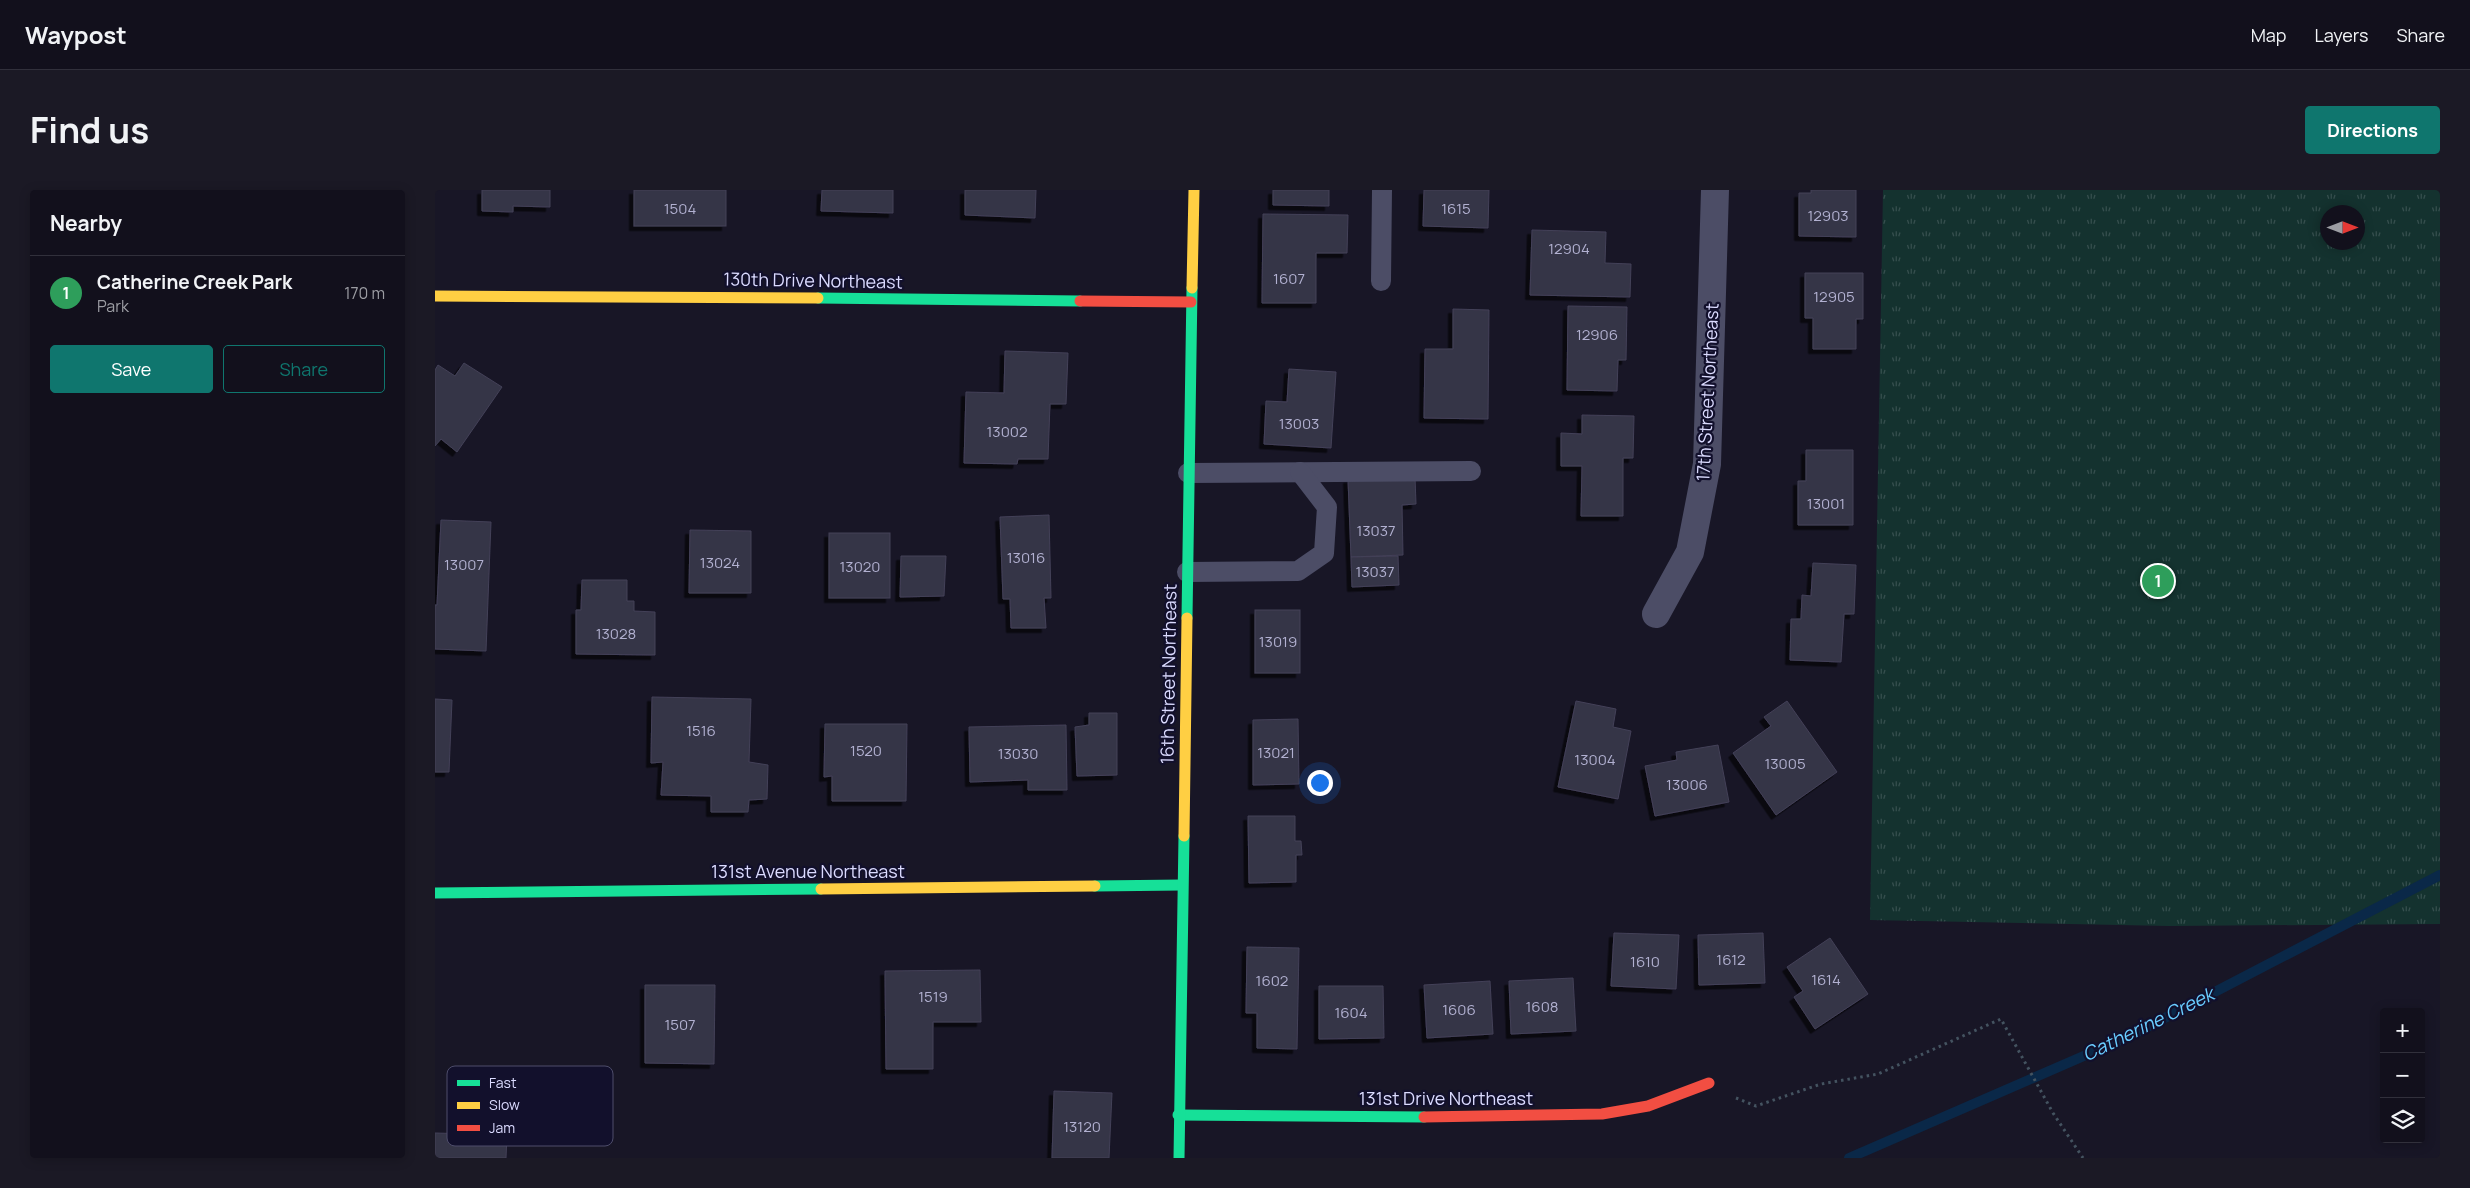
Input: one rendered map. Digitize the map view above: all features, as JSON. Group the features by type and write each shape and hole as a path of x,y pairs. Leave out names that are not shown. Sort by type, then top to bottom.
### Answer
{"street":[{"name":"16th Street Northeast","path":"1179,1158 1178,1115 1194,190"},
{"name":"17th Street Northeast","path":"1656,614 1690,552 1707,464 1715,190"},
{"name":"130th Drive Northeast","path":"435,296 595,295 1191,302"},
{"name":"131st Avenue Northeast","path":"435,894 1182,885"},
{"name":"131st Drive Northeast","path":"1178,1115 1471,1117 1602,1114 1648,1106 1709,1082"}],"lane":[{"path":"1381,281 1382,190"},
{"path":"1188,473 1471,471"},
{"path":"1187,572 1298,570 1324,553 1327,506 1300,472"}],"path":[{"path":"1709,1082 1743,1102 1756,1106 1821,1084 1878,1074 2001,1019 2053,1113 2083,1158"}],"green space":[{"path":"1883,190 2440,190 2440,924 2169,926 1870,920"}],"building":[{"path":"482,190 550,190 550,207 513,206 513,212 482,211"},
{"path":"634,190 726,190 726,226 634,226"},
{"path":"822,190 893,190 893,213 821,211"},
{"path":"965,190 1036,190 1035,218 965,215"},
{"path":"1273,190 1329,190 1329,206 1273,205"},
{"path":"1424,190 1489,190 1488,228 1423,226"},
{"path":"1811,190 1856,190 1856,237 1799,236 1799,193 1811,193"},
{"path":"1263,214 1348,215 1347,253 1316,253 1316,303 1262,303"},
{"path":"1532,230 1606,232 1605,263 1631,264 1630,297 1530,295"},
{"path":"1805,273 1863,273 1863,319 1856,319 1856,349 1813,349 1813,318 1805,318"},
{"path":"1568,306 1627,307 1626,360 1618,360 1617,391 1567,390"},
{"path":"1453,309 1489,310 1488,419 1424,418 1425,349 1453,349"},
{"path":"1005,351 1068,353 1066,404 1050,404 1048,459 1018,459 1017,464 964,463 966,392 1004,393"},
{"path":"464,363 502,387 457,452 441,439 435,446 435,370 438,365 455,376"},
{"path":"1289,369 1336,372 1331,448 1264,444 1266,401 1287,402"},
{"path":"1582,415 1634,416 1633,458 1623,458 1623,516 1581,516 1582,466 1561,466 1561,433 1582,434"},
{"path":"1806,450 1853,450 1853,525 1798,525 1798,481 1806,481"},
{"path":"1415,477 1416,504 1402,505 1403,555 1351,557 1348,479"},
{"path":"1049,515 1051,598 1044,598 1046,628 1011,628 1010,599 1003,599 1000,517"},
{"path":"441,520 491,522 486,651 435,649 435,605 437,605"},
{"path":"690,530 751,531 751,593 689,593"},
{"path":"829,533 890,533 890,598 829,598"},
{"path":"901,556 946,556 944,596 900,597"},
{"path":"1398,556 1399,585 1352,587 1351,557"},
{"path":"1813,563 1856,565 1854,614 1844,614 1841,662 1790,660 1791,619 1801,619 1802,595 1811,596"},
{"path":"582,580 627,580 627,601 634,601 634,611 655,612 655,655 576,654 576,610 581,610"},
{"path":"1255,610 1300,610 1300,673 1255,673"},
{"path":"652,697 751,699 749,762 768,765 767,799 749,800 748,812 711,812 711,796 661,795 663,762 651,763"},
{"path":"435,699 452,700 449,772 435,772"},
{"path":"1576,701 1616,709 1613,727 1631,731 1618,799 1558,787"},
{"path":"1787,701 1837,772 1776,815 1733,753 1771,726 1764,717"},
{"path":"1089,713 1117,713 1117,775 1077,776 1075,727 1089,725"},
{"path":"1298,719 1299,784 1253,785 1253,720"},
{"path":"825,724 907,724 906,801 832,801 832,776 824,777"},
{"path":"1066,725 1067,790 1028,790 1028,780 970,782 969,727"},
{"path":"1718,745 1729,802 1655,816 1645,766 1677,760 1676,752"},
{"path":"1248,816 1295,816 1295,841 1301,841 1302,855 1296,855 1296,882 1249,883"},
{"path":"1614,933 1679,935 1676,989 1611,986"},
{"path":"1763,933 1765,983 1699,985 1698,935"},
{"path":"1830,938 1868,994 1815,1029 1794,997 1803,991 1787,967"},
{"path":"1247,947 1299,948 1297,1049 1257,1048 1257,1013 1246,1013"},
{"path":"980,970 981,1022 933,1022 933,1069 886,1069 885,971"},
{"path":"1573,978 1576,1031 1511,1034 1509,981"},
{"path":"1490,981 1493,1034 1427,1038 1424,985"},
{"path":"645,985 715,985 714,1064 645,1063"},
{"path":"1319,986 1383,986 1384,1038 1319,1039"},
{"path":"1054,1091 1112,1093 1109,1158 1052,1158"},
{"path":"435,1133 447,1133 447,1146 507,1146 506,1158 435,1158"}],"waterway":[{"name":"Catherine Creek","path":"1849,1158 2132,1035 2440,875"}],"traffic: fast":[{"path":"1187,618 1192,288"},
{"path":"818,298 1080,301"},
{"path":"1179,1158 1184,836"},
{"path":"1095,886 1182,885"},
{"path":"435,893 821,889"},
{"path":"1178,1115 1424,1117"}],"traffic: slow":[{"path":"1192,288 1194,190"},
{"path":"435,296 818,298"},
{"path":"1184,836 1187,618"},
{"path":"821,889 1095,886"}],"traffic: jam":[{"path":"1080,301 1191,302"},
{"path":"1424,1117 1602,1114 1648,1106 1709,1083"}],"place":[{"name":"Catherine Creek Park","path":"2158,581"}]}
